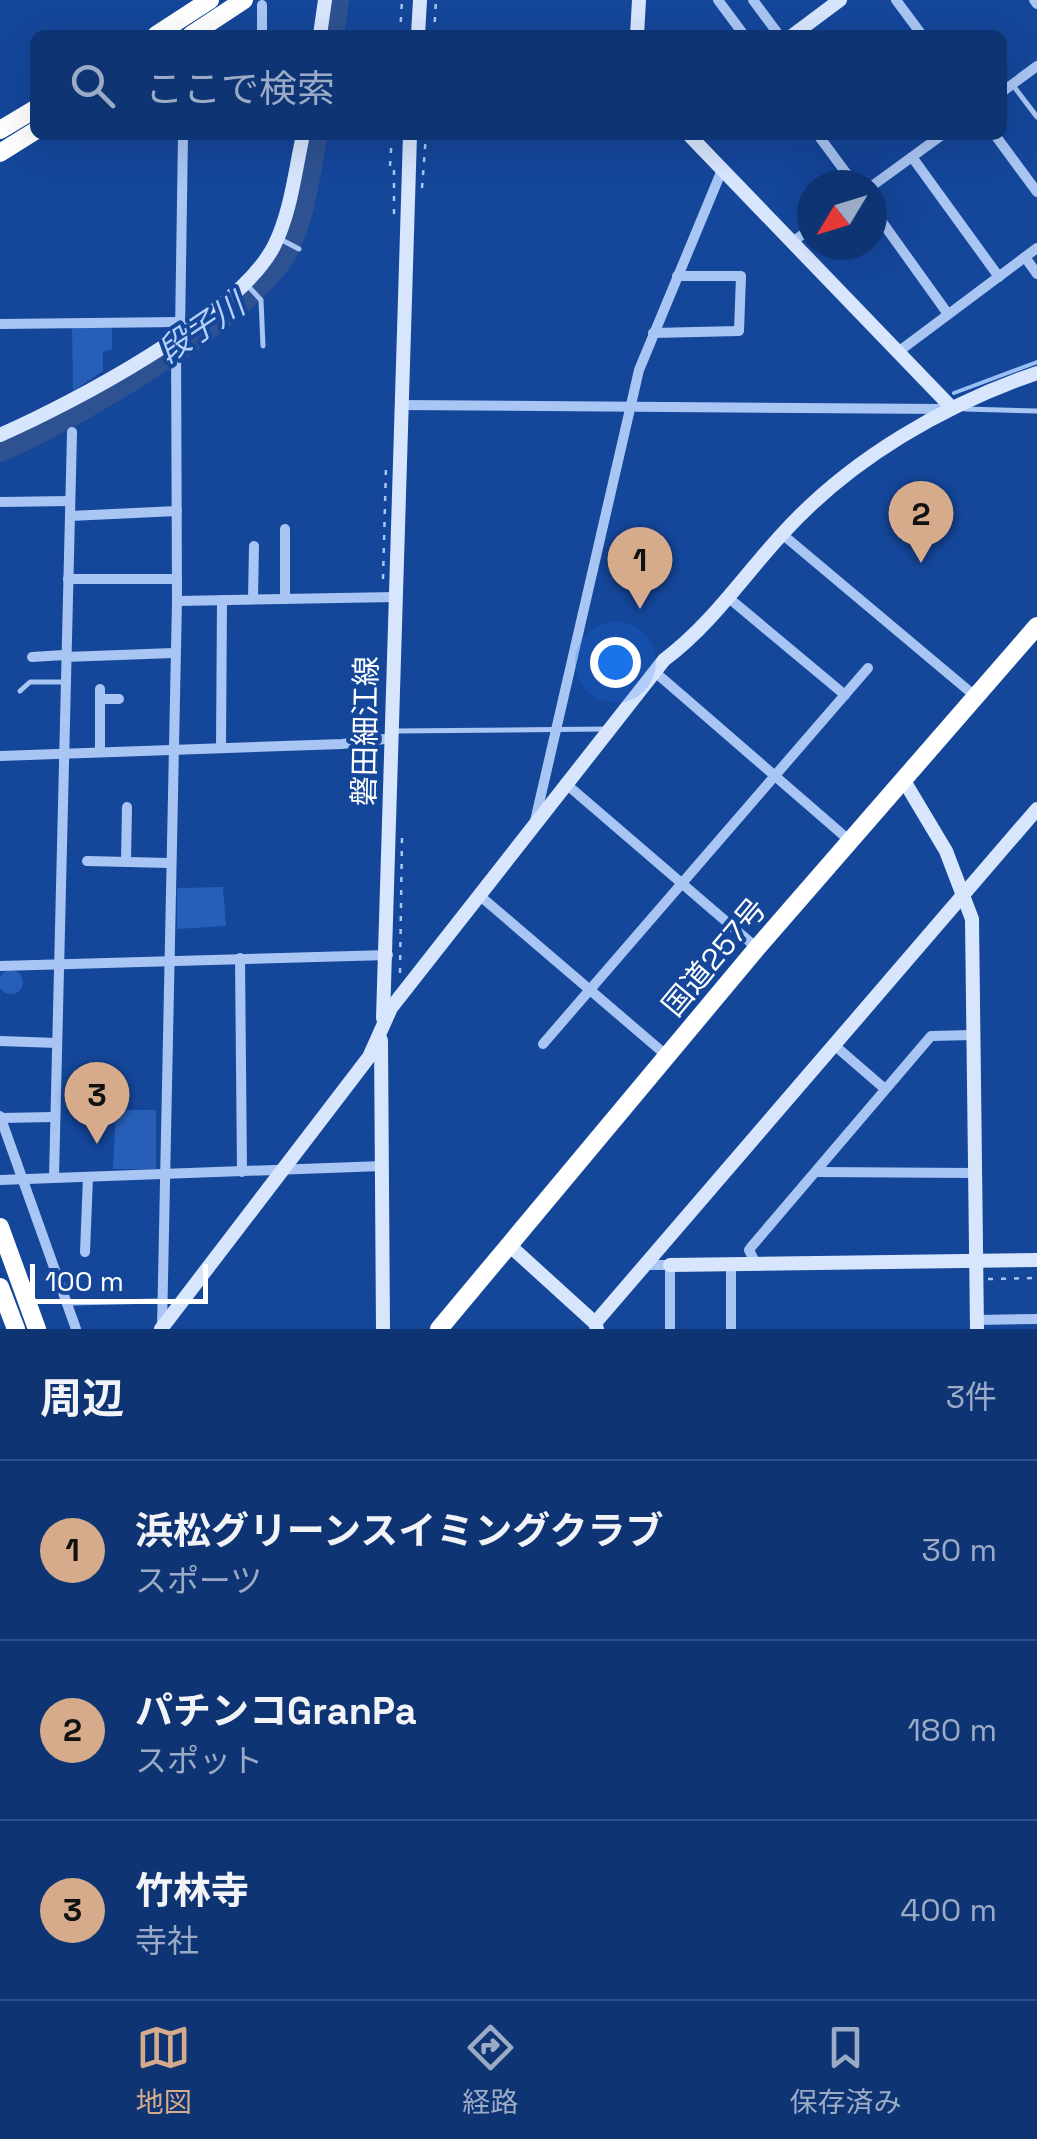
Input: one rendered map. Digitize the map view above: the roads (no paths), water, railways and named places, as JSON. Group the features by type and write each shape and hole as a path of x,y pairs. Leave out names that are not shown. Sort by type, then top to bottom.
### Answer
{"highway":[{"path":"162,30 186,8 210,0"},
{"path":"201,30 253,3"},
{"path":"0,130 30,112"},
{"path":"0,153 30,134"},
{"name":"国道257号","path":"439,1329 757,948 1037,626"},
{"path":"0,1226 38,1329"},
{"path":"0,1287 16,1329"}],"street":[{"path":"321,30 325,0"},
{"path":"418,30 420,0"},
{"path":"637,30 639,0"},
{"path":"718,0 740,30"},
{"path":"753,0 775,30"},
{"path":"800,30 840,0"},
{"path":"896,0 918,30"},
{"path":"253,3 261,30"},
{"path":"1007,88 1037,66"},
{"path":"162,1328 184,140"},
{"path":"0,435 64,404 248,287 281,240 303,140"},
{"name":"磐田細江線","path":"383,1329 382,1036 388,955 410,140"},
{"path":"694,140 952,408"},
{"path":"822,140 844,170"},
{"path":"887,175 935,140"},
{"path":"999,140 1037,192"},
{"path":"912,157 999,277"},
{"path":"535,822 632,406 653,333 722,170"},
{"path":"887,229 948,314"},
{"path":"792,242 797,238"},
{"path":"898,352 1037,248"},
{"path":"1025,258 1037,274"},
{"path":"653,333 739,331 740,276 677,276"},
{"path":"0,324 178,332"},
{"path":"162,1328 286,1171 382,1036 391,1008 655,672 704,630 782,534 860,464 952,408 1037,373"},
{"path":"400,404 922,412 952,408"},
{"path":"54,1178 72,432"},
{"path":"0,502 70,500"},
{"path":"70,516 177,511"},
{"path":"285,528 285,599"},
{"path":"782,534 975,696"},
{"path":"253,600 254,546"},
{"path":"68,579 176,579"},
{"path":"176,600 396,597"},
{"path":"730,599 845,695"},
{"path":"221,746 222,600"},
{"path":"32,657 174,653"},
{"path":"543,1044 868,668"},
{"path":"655,672 850,841"},
{"path":"100,752 100,694 119,699"},
{"path":"0,756 342,744 393,735"},
{"path":"904,779 916,793 966,894 972,918 977,1325 1037,1319"},
{"path":"564,784 757,948"},
{"path":"126,861 128,807"},
{"path":"508,1244 596,1326 1037,809"},
{"path":"86,860 169,862"},
{"path":"479,895 666,1055"},
{"path":"0,966 388,955"},
{"path":"240,958 242,1172"},
{"path":"756,1264 749,1250 752,1246 931,1036 972,1035"},
{"path":"0,1041 57,1043"},
{"path":"834,1044 885,1090"},
{"path":"54,1117 0,1118 18,1179 76,1329"},
{"path":"0,1180 382,1166"},
{"path":"816,1172 974,1173"},
{"path":"85,1252 88,1176"},
{"path":"645,1265 1037,1260"},
{"path":"731,1264 731,1329"},
{"path":"670,1265 670,1329"}],"lane":[{"path":"1007,88 1037,118"},
{"path":"281,240 298,248"},
{"path":"248,287 261,300 263,346"},
{"path":"952,408 1037,411"},
{"path":"20,691 30,682 64,682"},
{"path":"393,735 608,729"},
{"path":"66,1303 160,1301"}],"waterway":[{"name":"段子川","path":"335,30 339,0"},
{"name":"段子川","path":"0,452 69,418 157,366 237,307 267,279 287,253 299,225 317,140"},
{"path":"954,393 1037,362"}],"place":[{"name":"パチンコGranPa","path":"921,563"},
{"name":"浜松グリーンスイミングクラブ","path":"640,609"},
{"name":"竹林寺","path":"97,1144"}]}
